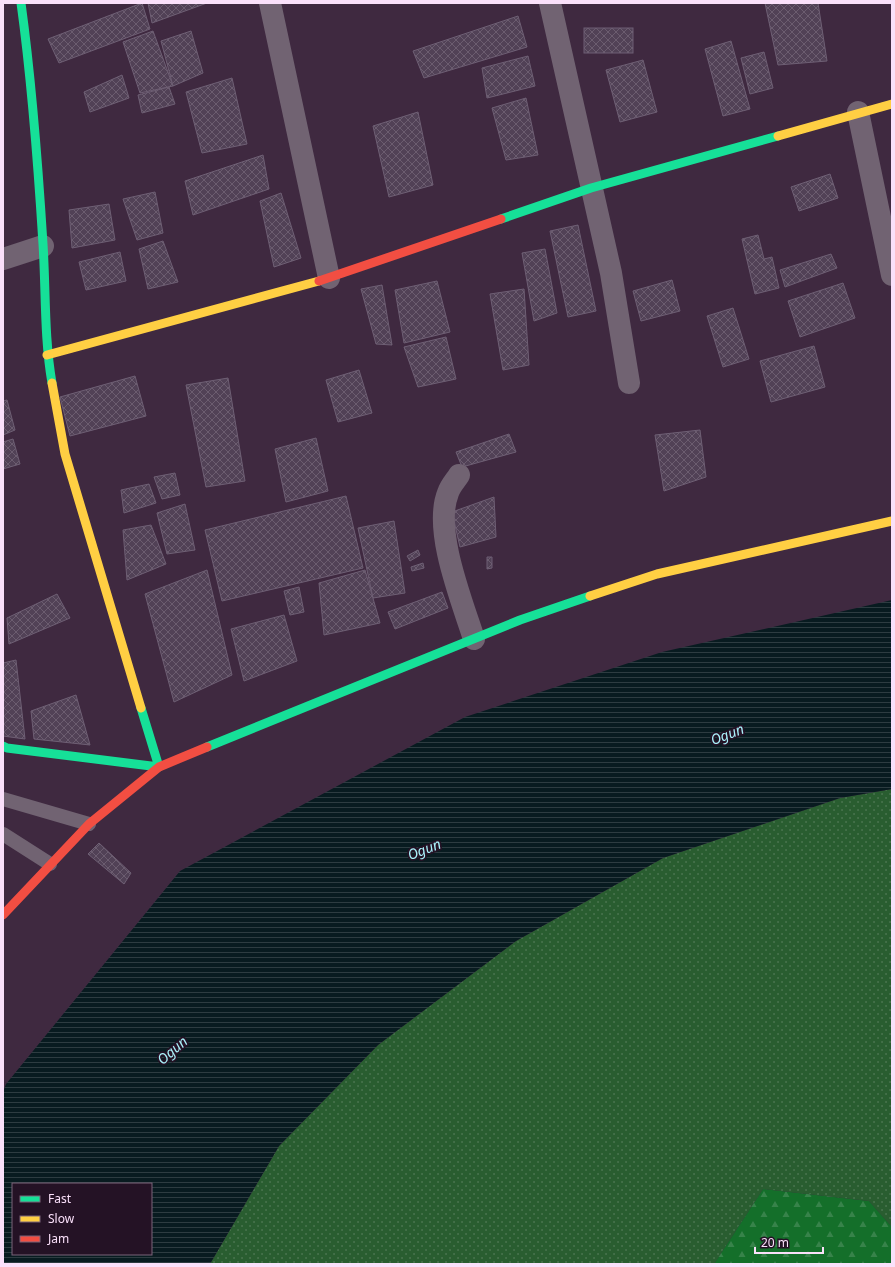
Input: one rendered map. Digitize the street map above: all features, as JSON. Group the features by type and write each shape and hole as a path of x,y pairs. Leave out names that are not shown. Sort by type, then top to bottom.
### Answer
{"street":[{"path":"21,3 30,71 43,246 47,355 65,454 159,767"},
{"path":"270,3 329,278"},
{"path":"550,3 611,273 629,383"},
{"path":"47,355 329,278 591,188 858,112 892,104"},
{"path":"858,112 892,275"},
{"path":"3,259 43,246"},
{"path":"459,475 448,492 445,506 444,528 448,551 474,638"},
{"path":"3,915 89,824 159,767 239,733 520,620 657,574 892,521"},
{"path":"3,746 8,748 159,767"}],"lane":[{"path":"3,799 89,824"},
{"path":"3,834 29,849 50,864"}],"green space":[{"path":"892,789 892,1227 869,1201 763,1189 714,1264 210,1264 279,1146 378,1045 516,941 663,858 840,798"},
{"path":"763,1189 869,1201 892,1227 892,1264 714,1264"}],"water":[{"name":"Ogun","path":"892,600 892,789 840,798 663,858 516,941 378,1045 279,1146 210,1264 3,1264 3,1092 6,1084 180,871 465,717 662,652"}],"building":[{"path":"142,3 150,29 59,63 48,39"},
{"path":"148,3 207,3 152,23"},
{"path":"765,3 818,3 827,61 778,65"},
{"path":"518,16 527,47 424,78 413,51"},
{"path":"584,28 633,28 633,53 584,53"},
{"path":"153,31 173,86 140,93 123,42"},
{"path":"191,31 203,73 173,86 161,41"},
{"path":"731,41 750,109 723,116 705,49"},
{"path":"764,52 773,88 750,94 741,58"},
{"path":"528,56 535,86 487,98 482,68"},
{"path":"643,60 657,112 620,122 606,70"},
{"path":"122,75 129,98 90,112 84,92"},
{"path":"232,78 247,144 202,153 186,92"},
{"path":"169,87 175,104 142,113 138,95"},
{"path":"526,98 538,155 506,160 492,108"},
{"path":"418,112 433,185 389,197 373,126"},
{"path":"263,155 269,189 193,215 185,181"},
{"path":"830,174 838,198 799,211 791,187"},
{"path":"155,192 163,233 137,240 123,199"},
{"path":"281,193 301,258 274,267 260,201"},
{"path":"109,204 115,240 72,248 69,210"},
{"path":"578,225 596,311 568,317 550,231"},
{"path":"758,235 764,259 772,257 779,288 755,294 742,239"},
{"path":"163,241 178,282 148,289 139,249"},
{"path":"545,249 557,313 534,321 522,253"},
{"path":"120,252 126,281 86,290 79,262"},
{"path":"831,254 837,268 785,287 780,270"},
{"path":"672,280 680,311 641,321 633,291"},
{"path":"437,281 450,332 404,343 395,290"},
{"path":"843,283 855,318 800,337 788,301"},
{"path":"382,285 392,345 376,344 361,289"},
{"path":"524,289 529,365 503,370 490,294"},
{"path":"733,308 749,359 723,367 707,316"},
{"path":"446,337 456,379 418,387 404,347"},
{"path":"814,346 825,387 771,402 760,361"},
{"path":"359,370 372,413 338,422 326,380"},
{"path":"135,376 146,416 70,436 60,397"},
{"path":"228,378 245,481 206,487 186,385"},
{"path":"7,400 15,430 3,435 3,401"},
{"path":"700,430 706,477 664,491 655,435"},
{"path":"509,434 516,452 462,467 456,452"},
{"path":"316,438 328,491 286,502 275,449"},
{"path":"13,439 20,464 3,469 3,442"},
{"path":"175,473 180,495 162,499 154,477"},
{"path":"149,484 156,503 124,513 121,490"},
{"path":"346,496 363,568 222,601 205,530"},
{"path":"494,497 496,537 460,547 452,512"},
{"path":"185,504 195,550 167,554 157,513"},
{"path":"394,521 405,593 373,598 358,528"},
{"path":"151,525 166,564 127,580 123,530"},
{"path":"418,550 420,555 410,561 407,556"},
{"path":"487,557 492,557 492,568 487,569"},
{"path":"423,563 424,568 412,571 411,567"},
{"path":"207,570 232,675 174,702 145,594"},
{"path":"365,570 380,623 324,635 319,583"},
{"path":"299,587 304,612 290,615 284,591"},
{"path":"442,592 448,608 395,629 388,612"},
{"path":"57,594 70,618 9,644 7,618"},
{"path":"284,615 297,661 244,681 231,629"},
{"path":"16,660 25,739 3,736 3,663"},
{"path":"76,695 90,745 34,739 31,711"},
{"path":"99,843 131,873 124,884 88,854"}],"traffic: fast":[{"path":"21,3 37,154 43,244 46,331 52,383"},
{"path":"501,219 591,188 778,136"},
{"path":"207,747 520,620 590,596"},
{"path":"3,746 7,748 159,767 141,708"}],"traffic: slow":[{"path":"778,136 892,104"},
{"path":"47,355 319,281"},
{"path":"52,383 65,454 141,708"},
{"path":"590,596 657,574 892,521"}],"traffic: jam":[{"path":"319,281 501,219"},
{"path":"3,915 89,824 159,767 207,747"}]}
